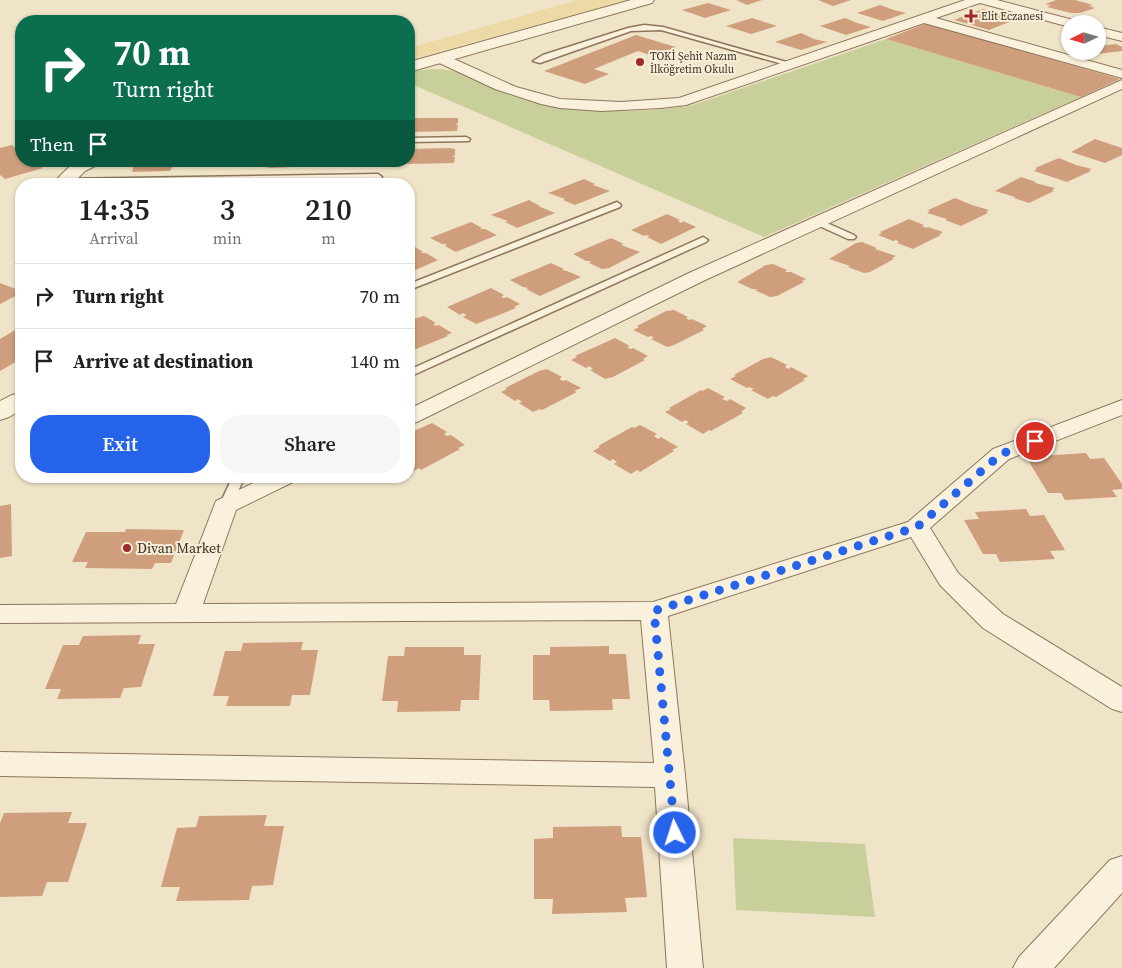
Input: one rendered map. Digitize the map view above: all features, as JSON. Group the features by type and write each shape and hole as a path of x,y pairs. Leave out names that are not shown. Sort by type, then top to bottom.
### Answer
{"street":[{"path":"415,65 647,0"},
{"path":"440,58 521,94 553,102 591,107 630,107 681,102 977,0"},
{"path":"983,0 1061,21"},
{"path":"925,18 1122,74"},
{"path":"1106,33 1122,37"},
{"path":"415,414 696,277 1122,84"},
{"path":"66,178 78,167"},
{"path":"0,412 15,403"},
{"path":"0,614 654,611 917,527 1001,454 1122,407"},
{"path":"186,613 226,506 273,483"},
{"path":"917,527 949,578 993,621 1122,701"},
{"path":"654,611 670,775 685,968"},
{"path":"0,764 670,775"},
{"path":"1031,968 1122,870"}],"lane":[{"path":"537,62 546,56 630,29 650,27 793,64"},
{"path":"415,140 466,139"},
{"path":"325,178 378,177"},
{"path":"415,285 617,205"},
{"path":"818,222 851,237"},
{"path":"415,371 703,240"},
{"path":"226,506 236,483"}],"green space":[{"path":"886,39 1081,97 764,237 415,86 415,72 427,69 443,69 457,72 513,96 568,108 633,111 693,105"},
{"path":"733,838 865,844 875,917 736,910"}],"sand":[{"path":"577,0 629,0 415,58 415,46"}],"building":[{"path":"736,0 762,0 747,5"},
{"path":"818,0 851,0 833,6"},
{"path":"1056,0 1075,0 1093,5 1089,6 1095,8 1080,13 1071,13 1047,7 1051,5 1045,4"},
{"path":"708,3 731,10 705,18 682,10"},
{"path":"880,5 906,13 883,21 857,13"},
{"path":"983,9 1019,18 989,30 954,20"},
{"path":"752,18 777,26 751,34 726,26"},
{"path":"845,18 871,27 846,35 820,26"},
{"path":"927,23 1120,79 1081,97 886,39"},
{"path":"801,33 827,42 801,50 775,42"},
{"path":"636,35 676,47 653,56 638,51 594,69 609,74 585,84 544,71"},
{"path":"1116,44 1122,47 1122,51 1106,53 1106,45"},
{"path":"415,118 458,118 458,123 455,125 458,125 457,131 415,132"},
{"path":"1095,139 1122,148 1122,155 1105,163 1071,152"},
{"path":"12,145 15,148 15,167 43,168 5,179 0,175 0,148"},
{"path":"415,149 455,149 455,155 452,157 455,157 454,163 415,164"},
{"path":"1059,158 1092,169 1067,182 1034,171 1037,169 1035,168"},
{"path":"133,167 172,167 170,171 132,172"},
{"path":"1021,177 1055,188 1052,190 1054,191 1029,203 995,191"},
{"path":"584,179 595,184 593,185 610,191 575,205 548,193"},
{"path":"955,198 989,210 986,212 988,213 961,226 945,220 947,219 927,213 930,211 928,210"},
{"path":"529,200 555,213 517,228 505,222 508,221 491,215"},
{"path":"667,214 680,220 678,221 681,223 683,221 696,227 661,244 647,237 650,236 644,236 631,230"},
{"path":"909,219 924,225 922,226 926,228 943,232 939,235 941,235 913,249 897,243 899,242 896,240 893,241 878,235 882,233 880,232"},
{"path":"471,222 482,228 480,229 485,229 497,235 456,252 445,246 447,244 442,244 430,238"},
{"path":"611,238 624,244 621,245 640,252 609,268 602,269 589,263 591,261 586,261 573,254"},
{"path":"862,242 877,248 875,249 896,256 892,258 894,259 870,272 864,273 829,259 856,243"},
{"path":"415,247 423,252 420,253 426,253 438,260 415,270"},
{"path":"551,263 564,269 562,270 581,277 540,296 526,289 529,288 510,280"},
{"path":"773,264 787,270 785,272 791,272 806,279 802,281 804,282 777,296 770,297 755,290 758,289 752,289 737,282 766,265"},
{"path":"0,283 15,289 15,296 0,304"},
{"path":"491,288 504,295 501,297 507,297 520,304 514,307 516,308 476,324 463,317 466,315 463,313 460,315 447,307"},
{"path":"674,310 688,317 686,318 689,320 692,319 707,326 702,329 704,330 667,347 651,339 654,338 651,336 648,337 633,330 666,311"},
{"path":"424,316 436,323 433,324 436,326 439,325 452,333 415,350 415,318"},
{"path":"15,330 15,362 0,371 0,339"},
{"path":"615,338 630,346 627,347 630,349 633,348 648,356 643,359 645,360 613,377 605,379 590,370 593,369 589,366 586,368 571,360 577,357 575,356"},
{"path":"771,357 787,365 785,367 789,369 791,367 808,376 803,379 805,380 776,397 773,396 768,399 751,390 754,389 747,388 730,379 763,359"},
{"path":"547,369 562,377 559,379 566,380 581,388 574,391 577,392 542,410 533,412 519,403 522,402 518,399 515,401 501,392 507,389 505,388 539,371"},
{"path":"708,388 725,397 722,399 727,401 730,399 746,408 741,412 743,413 703,434 686,424 689,422 685,420 682,422 665,412 701,390 703,391"},
{"path":"432,423 447,432 444,434 447,436 451,435 465,445 421,470 419,468 415,470 415,430"},
{"path":"640,425 657,434 654,436 658,439 661,437 678,447 640,472 637,470 631,474 614,464 617,462 613,459 610,461 593,451 600,447 598,446 632,427"},
{"path":"1086,453 1090,459 1104,458 1122,484 1122,489 1112,490 1117,497 1065,500 1061,493 1048,493 1029,462 1042,462 1039,456"},
{"path":"11,504 12,556 0,558 0,506"},
{"path":"1026,509 1030,516 1044,515 1065,550 1050,551 1055,559 1000,562 996,554 983,554 964,520 979,519 975,512"},
{"path":"126,529 184,530 171,563 155,563 152,569 85,568 88,562 72,562 86,532 125,532"},
{"path":"141,635 138,644 155,644 141,687 124,688 120,698 57,699 61,689 45,689 63,645 79,645 83,636"},
{"path":"303,642 301,650 318,650 310,695 292,695 290,706 226,706 229,696 213,696 225,651 241,651 243,643"},
{"path":"609,646 609,654 626,654 630,699 612,699 613,710 550,711 549,700 533,700 533,655 550,655 550,647"},
{"path":"405,647 464,647 464,655 481,655 479,700 461,700 460,711 397,712 398,701 382,701 388,656 404,656"},
{"path":"72,812 68,823 87,823 68,882 47,882 42,896 0,897 0,823 4,813"},
{"path":"267,815 264,826 284,826 273,885 252,886 249,900 176,901 180,887 161,887 177,828 196,827 199,816"},
{"path":"621,826 622,837 641,837 647,897 625,898 627,912 552,914 553,899 534,899 534,839 553,838 553,827"}],"place":[{"name":"Elit Eczanesi","path":"971,16"},
{"name":"TOKİ Şehit Nazım İlköğretim Okulu","path":"640,62"},
{"name":"Divan Market","path":"127,548"}],"route":[{"path":"675,833 654,611 917,527 1001,454 1035,441"}]}
